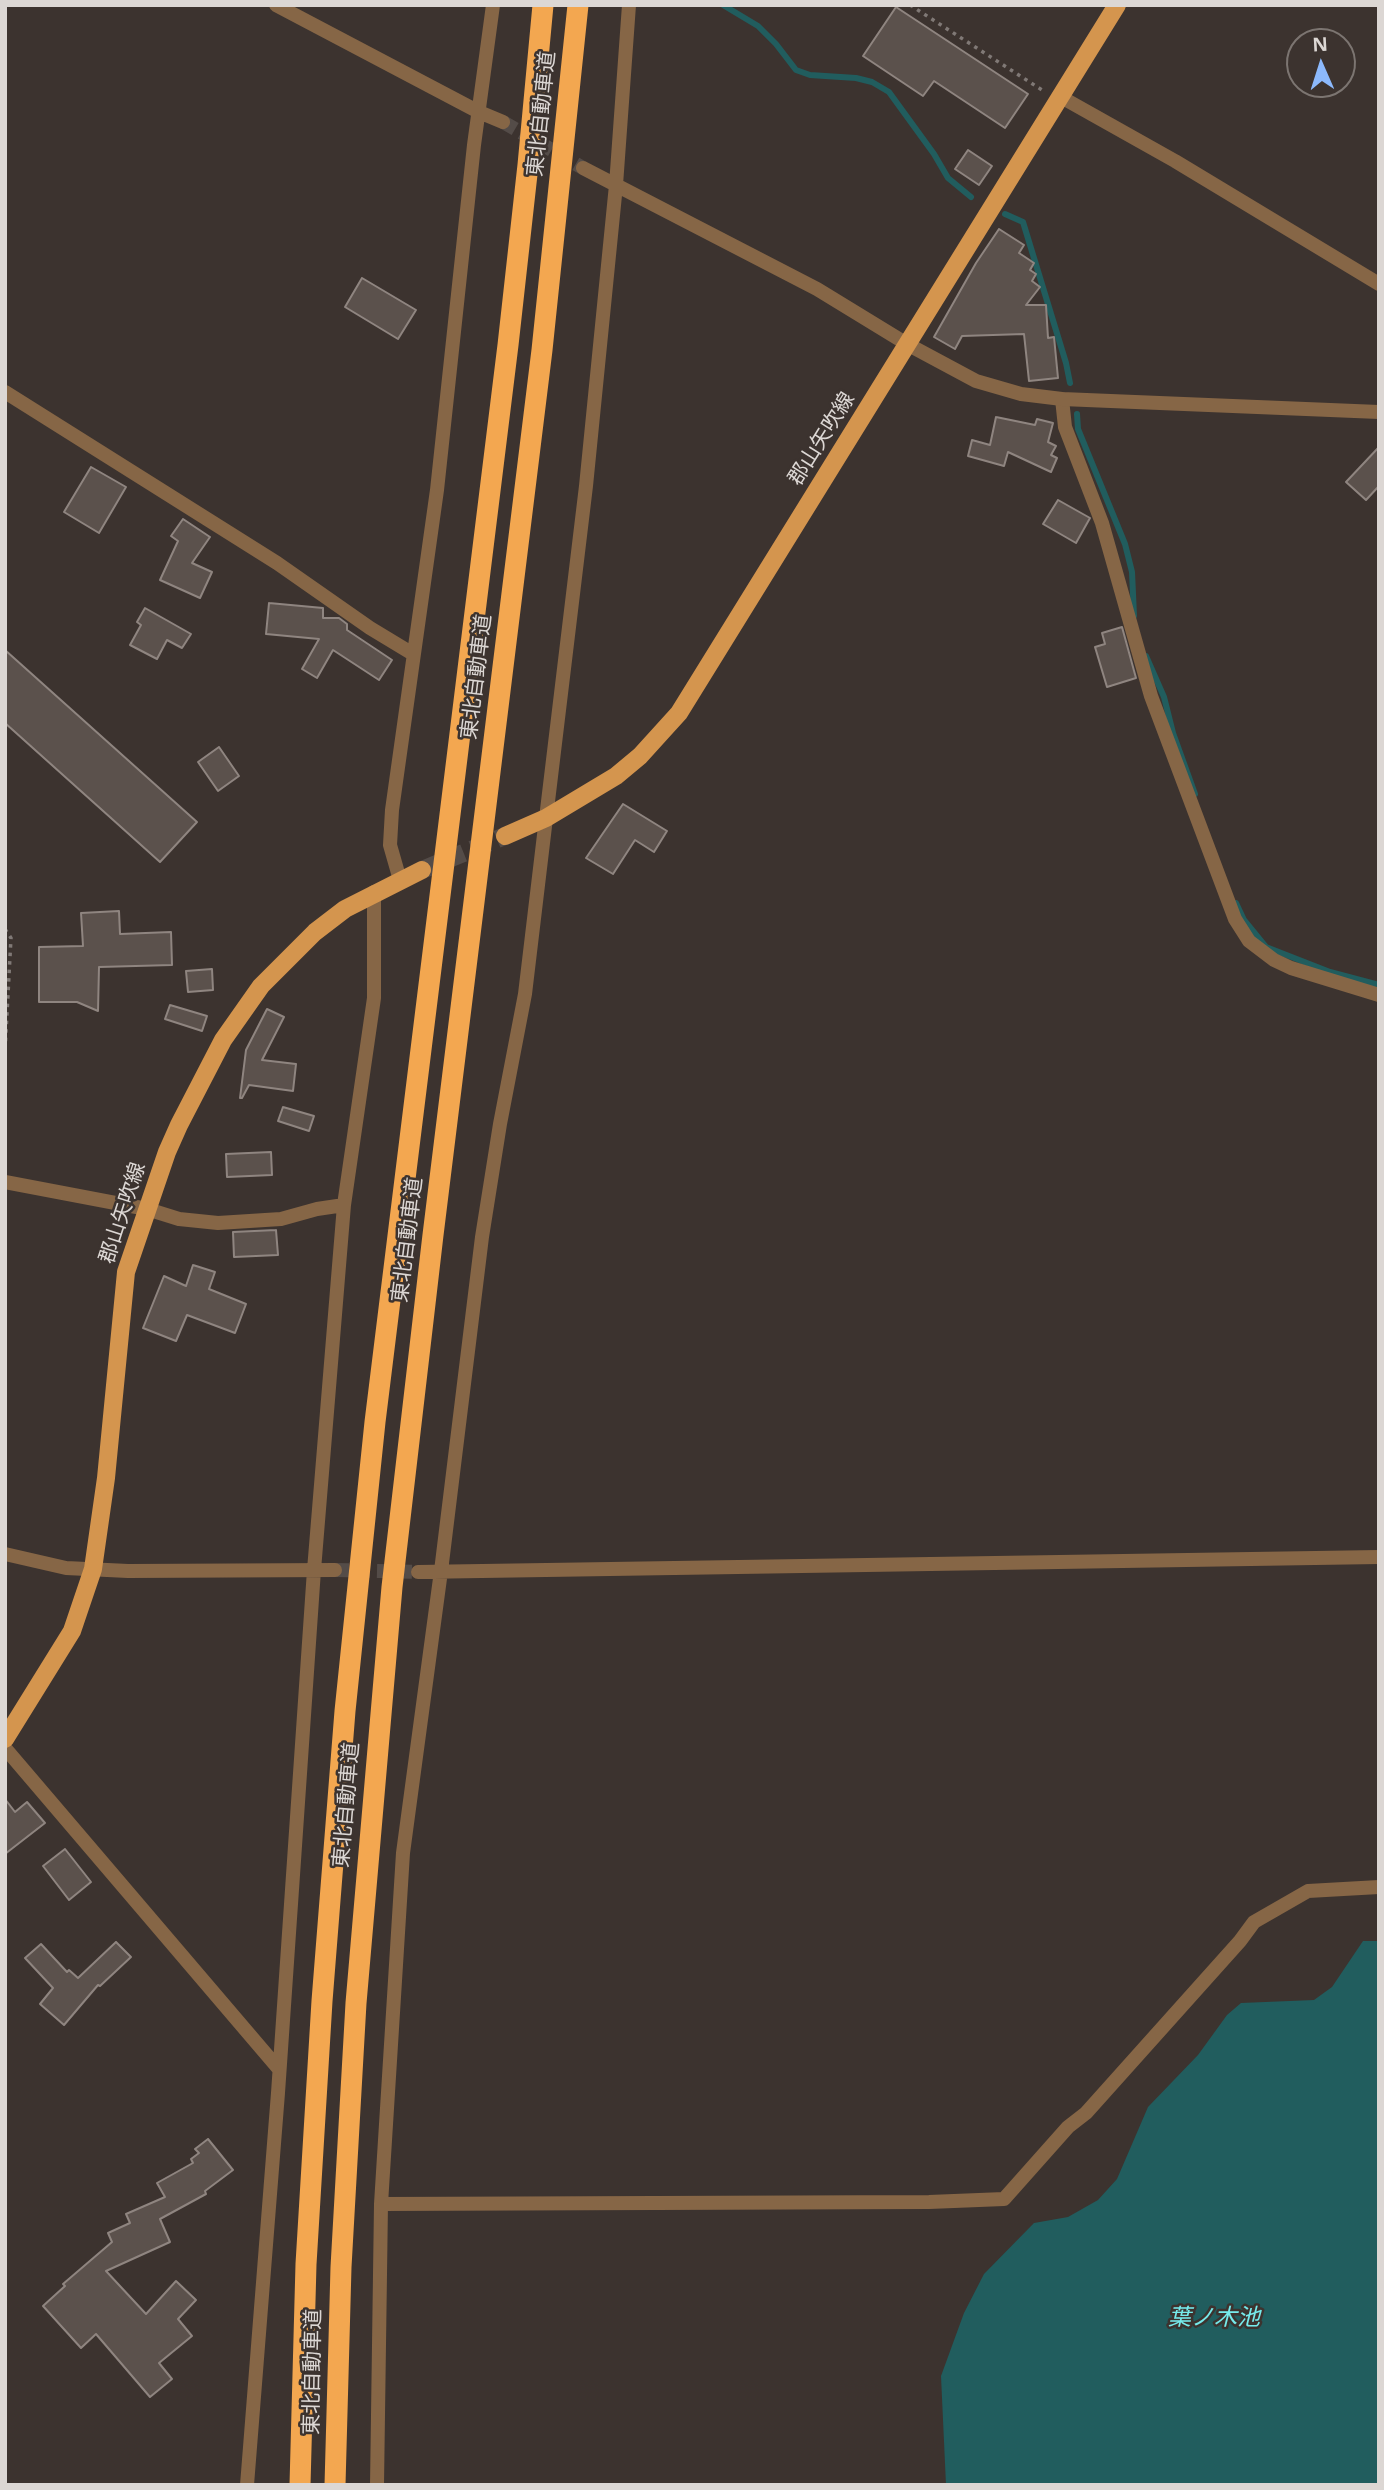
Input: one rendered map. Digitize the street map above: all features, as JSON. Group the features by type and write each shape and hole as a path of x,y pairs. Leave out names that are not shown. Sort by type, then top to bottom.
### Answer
{"highway":[{"name":"東北自動車道","path":"300,2485 306,2264 322,2001 345,1711 379,1395 508,345 543,5"},
{"name":"東北自動車道","path":"335,2485 341,2267 356,2003 391,1600 433,1235 542,351 578,5"}],"main road":[{"name":"郡山矢吹線","path":"505,836 546,818 616,776 640,756 679,713 1117,5"},
{"name":"郡山矢吹線","path":"5,1739 72,1631 93,1569 106,1478 126,1272 167,1152 179,1125 223,1040 261,986 315,932 345,909 422,870"}],"street":[{"path":"276,5 479,112 503,122"},
{"path":"400,880 390,845 391,822 437,490 479,112 494,5"},
{"path":"377,2485 381,2204 402,1853 441,1571 482,1237 525,994 586,486 616,185 629,5"},
{"path":"1060,99 1175,161 1379,284"},
{"path":"583,168 817,289 907,344 976,381 1021,394 1062,399 1379,412"},
{"path":"5,391 277,563 370,628 414,654"},
{"path":"1062,399 1065,427 1102,523 1151,696 1235,919 1249,941 1274,960 1291,968 1379,995"},
{"path":"247,2485 314,1570 344,1205 374,998 374,892"},
{"path":"5,1182 147,1209 179,1219 218,1223 281,1219 344,1205"},
{"path":"5,1554 66,1568 128,1571 335,1570"},
{"path":"418,1572 1379,1557"},
{"path":"5,1748 278,2068"},
{"path":"381,2204 915,2202 1004,2199 1068,2127 1095,2103 1254,1922 1308,1891 1379,1887"}],"path":[{"path":"910,5 1060,99"},
{"path":"5,929 11,938 5,1051"}],"water":[{"name":"葉ノ木池","path":"1363,1941 1379,1941 1379,2485 946,2485 941,2376 964,2313 984,2274 1034,2223 1068,2217 1098,2200 1117,2179 1148,2107 1198,2055 1227,2015 1241,2003 1314,2000 1332,1987"}],"building":[{"path":"896,7 1028,94 1005,128 934,81 923,96 863,56"},
{"path":"968,150 992,166 979,185 955,169"},
{"path":"999,229 1024,245 1019,253 1034,263 1030,270 1036,274 1032,281 1040,287 1026,305 1046,305 1048,338 1054,337 1058,378 1029,381 1024,334 962,336 955,349 934,337 976,263"},
{"path":"362,278 416,310 398,339 345,307"},
{"path":"996,417 1035,425 1037,419 1053,423 1048,442 1056,446 1051,455 1057,458 1051,472 1008,452 1004,466 968,456 972,440 990,445"},
{"path":"1379,447 1379,486 1366,500 1346,482"},
{"path":"91,467 126,487 99,533 64,512"},
{"path":"1058,500 1090,518 1076,543 1043,524"},
{"path":"183,519 210,537 192,563 212,572 200,598 160,580 178,541 171,536"},
{"path":"269,603 323,608 323,618 339,618 347,624 347,630 392,660 379,680 333,650 317,678 302,669 319,639 266,634"},
{"path":"145,608 191,634 182,648 167,640 157,659 130,645 141,625 137,622"},
{"path":"1122,627 1136,678 1107,687 1095,647 1105,644 1102,633"},
{"path":"5,650 197,822 160,862 5,723"},
{"path":"219,747 239,776 218,791 198,762"},
{"path":"623,804 667,831 654,852 635,840 613,874 586,858"},
{"path":"119,911 120,934 171,932 172,965 99,967 98,1011 77,1002 39,1002 39,947 83,946 81,913"},
{"path":"212,969 213,990 188,992 186,971"},
{"path":"170,1005 207,1016 202,1031 165,1019"},
{"path":"267,1009 284,1017 262,1060 296,1064 293,1091 249,1085 240,1098 246,1050"},
{"path":"283,1107 314,1116 309,1131 278,1121"},
{"path":"271,1152 272,1175 227,1177 226,1154"},
{"path":"276,1230 278,1255 234,1257 233,1232"},
{"path":"193,1265 215,1272 209,1289 246,1304 235,1333 187,1315 176,1341 143,1328 164,1276 186,1286"},
{"path":"5,1799 15,1812 27,1802 45,1823 5,1854"},
{"path":"65,1849 91,1882 69,1900 43,1866"},
{"path":"116,1942 131,1957 98,1985 64,2025 40,2004 53,1988 25,1958 41,1944 67,1972 69,1970 78,1978"},
{"path":"208,2139 233,2170 205,2191 206,2194 160,2219 170,2242 106,2271 146,2314 176,2281 196,2300 178,2319 192,2336 159,2363 172,2379 150,2397 96,2334 81,2348 43,2306 65,2286 63,2284 112,2242 108,2233 130,2223 126,2214 165,2197 157,2183 193,2163 191,2159 199,2153 195,2149"}],"waterway":[{"path":"723,5 758,26 796,70 810,75 856,78 872,82 889,92 948,178 971,197"},
{"path":"1005,214 1023,222 1070,383"},
{"path":"1077,414 1078,429 1125,544 1132,572 1134,616"},
{"path":"1146,656 1164,697 1173,733 1195,794"},
{"path":"1236,903 1244,920 1266,947 1330,972 1379,985"}],"tunnel":[{"path":"503,122 583,168"},
{"path":"422,870 505,836"},
{"path":"335,1570 418,1572"}]}
